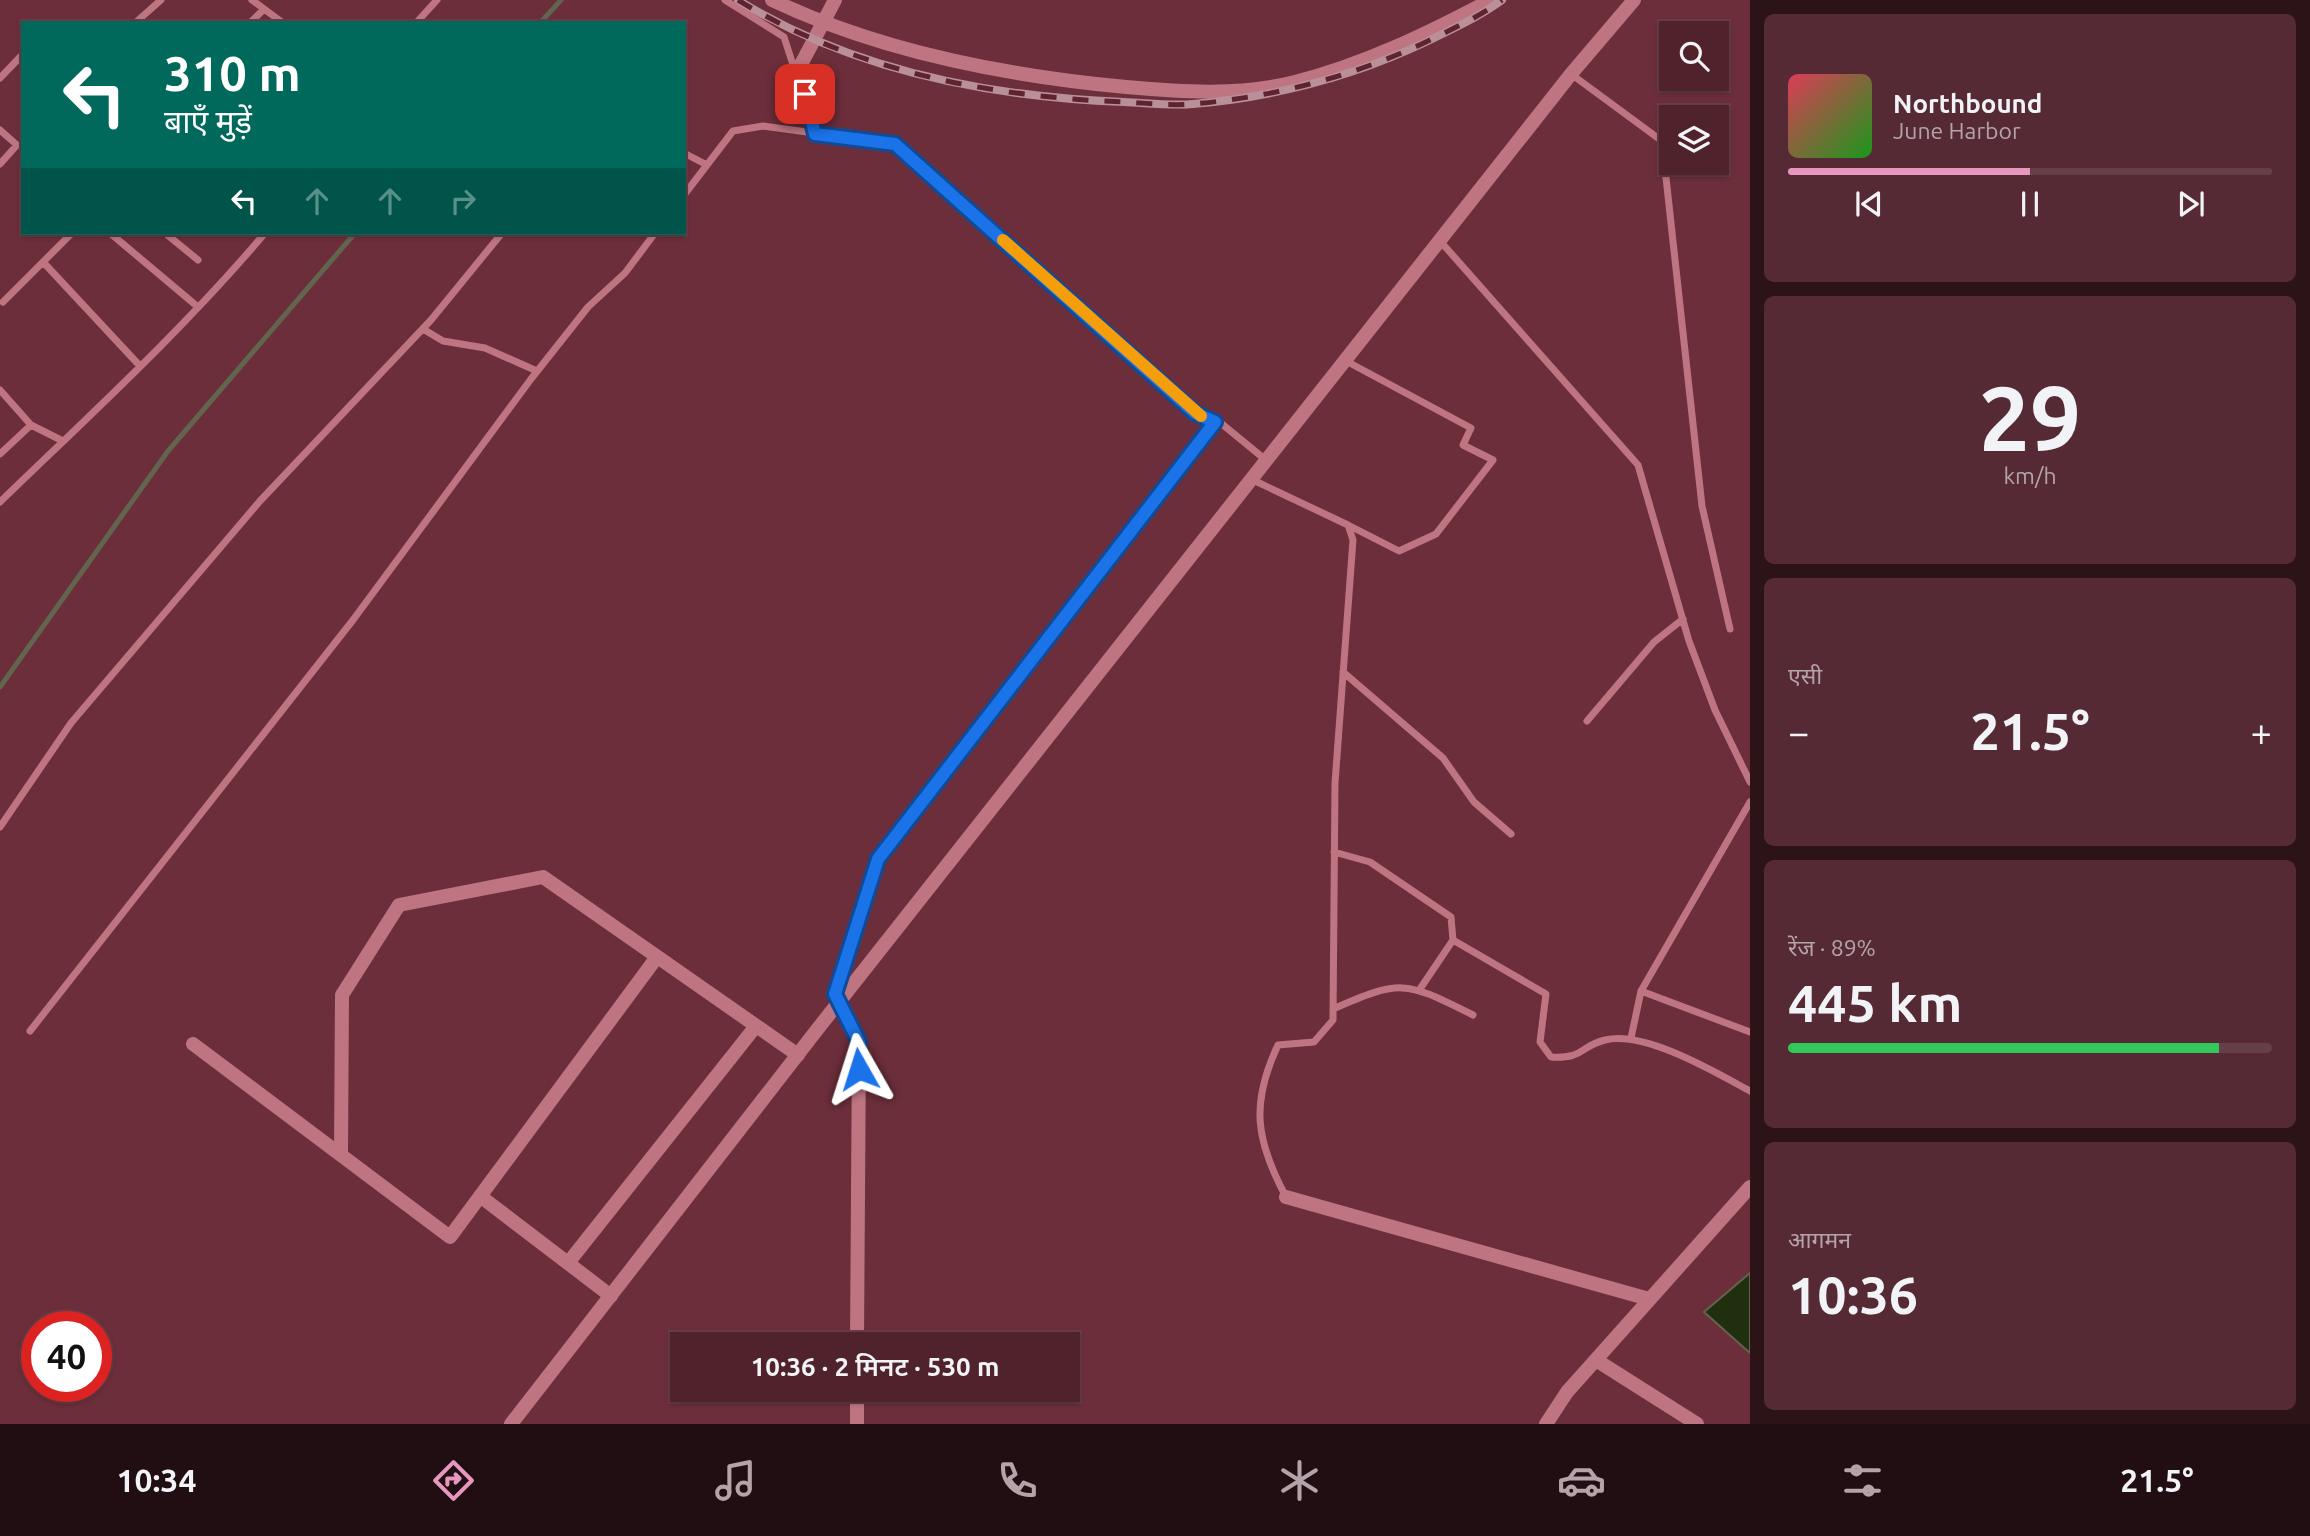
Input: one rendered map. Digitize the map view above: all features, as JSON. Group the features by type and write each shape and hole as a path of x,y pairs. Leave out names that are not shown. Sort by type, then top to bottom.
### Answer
{"street":[{"path":"772,0 821,24 988,69 1046,79 1182,92 1241,91 1295,82 1371,56 1452,21 1490,0"},
{"path":"797,72 835,0"},
{"path":"511,1424 838,1003 1571,74 1634,0"},
{"path":"341,1155 342,995 399,905 543,877 798,1055"},
{"path":"193,1044 450,1237 657,957"},
{"path":"838,1003 859,1042 857,1332"},
{"path":"568,1263 756,1026"},
{"path":"1546,1424 1567,1392 1750,1187"},
{"path":"480,1196 611,1296"},
{"path":"1286,1197 1648,1299"},
{"path":"1595,1360 1697,1424"},
{"path":"857,1402 857,1424"}],"lane":[{"path":"137,21 160,0"},
{"path":"252,0 280,21"},
{"path":"418,21 437,0"},
{"path":"725,0 784,37 815,134"},
{"path":"252,21 264,9"},
{"path":"0,78 21,56"},
{"path":"1571,74 1662,141 1703,506 1730,629"},
{"path":"686,192 733,131 763,126 895,144 1195,413 1215,422 1268,461"},
{"path":"0,130 20,146 0,164"},
{"path":"686,154 707,165"},
{"path":"4,302 70,235"},
{"path":"112,235 198,307"},
{"path":"167,235 198,260"},
{"path":"0,502 140,366 263,235"},
{"path":"0,827 71,723 224,543 423,329 500,235"},
{"path":"30,1031 353,620 537,371 588,307 625,273 654,235"},
{"path":"1441,242 1638,465 1683,619 1716,710 1750,782"},
{"path":"44,263 140,366"},
{"path":"423,329 443,341 485,348 537,371"},
{"path":"1253,480 1399,551 1436,534 1493,460 1464,445 1471,428 1346,361"},
{"path":"0,390 31,425 63,441"},
{"path":"838,1003 835,994 878,859 1215,422"},
{"path":"0,454 31,425"},
{"path":"1286,1197 1267,1162 1258,1121 1266,1069 1278,1045 1314,1042 1333,1020 1335,783 1353,540 1348,525"},
{"path":"1587,721 1654,642 1683,619"},
{"path":"1343,672 1443,758 1475,802 1511,834"},
{"path":"1631,1038 1641,991 1750,802"},
{"path":"1334,852 1370,862 1451,918 1453,940 1420,989"},
{"path":"1453,940 1546,994 1540,1042 1551,1057 1572,1058 1604,1040 1631,1038 1713,1071 1750,1091"},
{"path":"1333,1009 1367,994 1396,986 1420,989 1473,1015"},
{"path":"1641,991 1750,1032"}],"shaded area":[{"path":"1750,1273 1750,1353 1704,1312"}],"waterway":[{"path":"542,21 561,0"},
{"path":"0,687 168,451 353,235"}],"railway":[{"path":"738,0 782,25 828,45 924,76 1024,94 1176,105 1223,101 1284,90 1372,65 1428,41 1502,0"}],"slow traffic":[{"path":"1003,240 1201,416"}],"route":[{"path":"805,94 815,134 895,144 1195,413 1215,422 878,859 835,994 859,1042 859,1069"}]}
